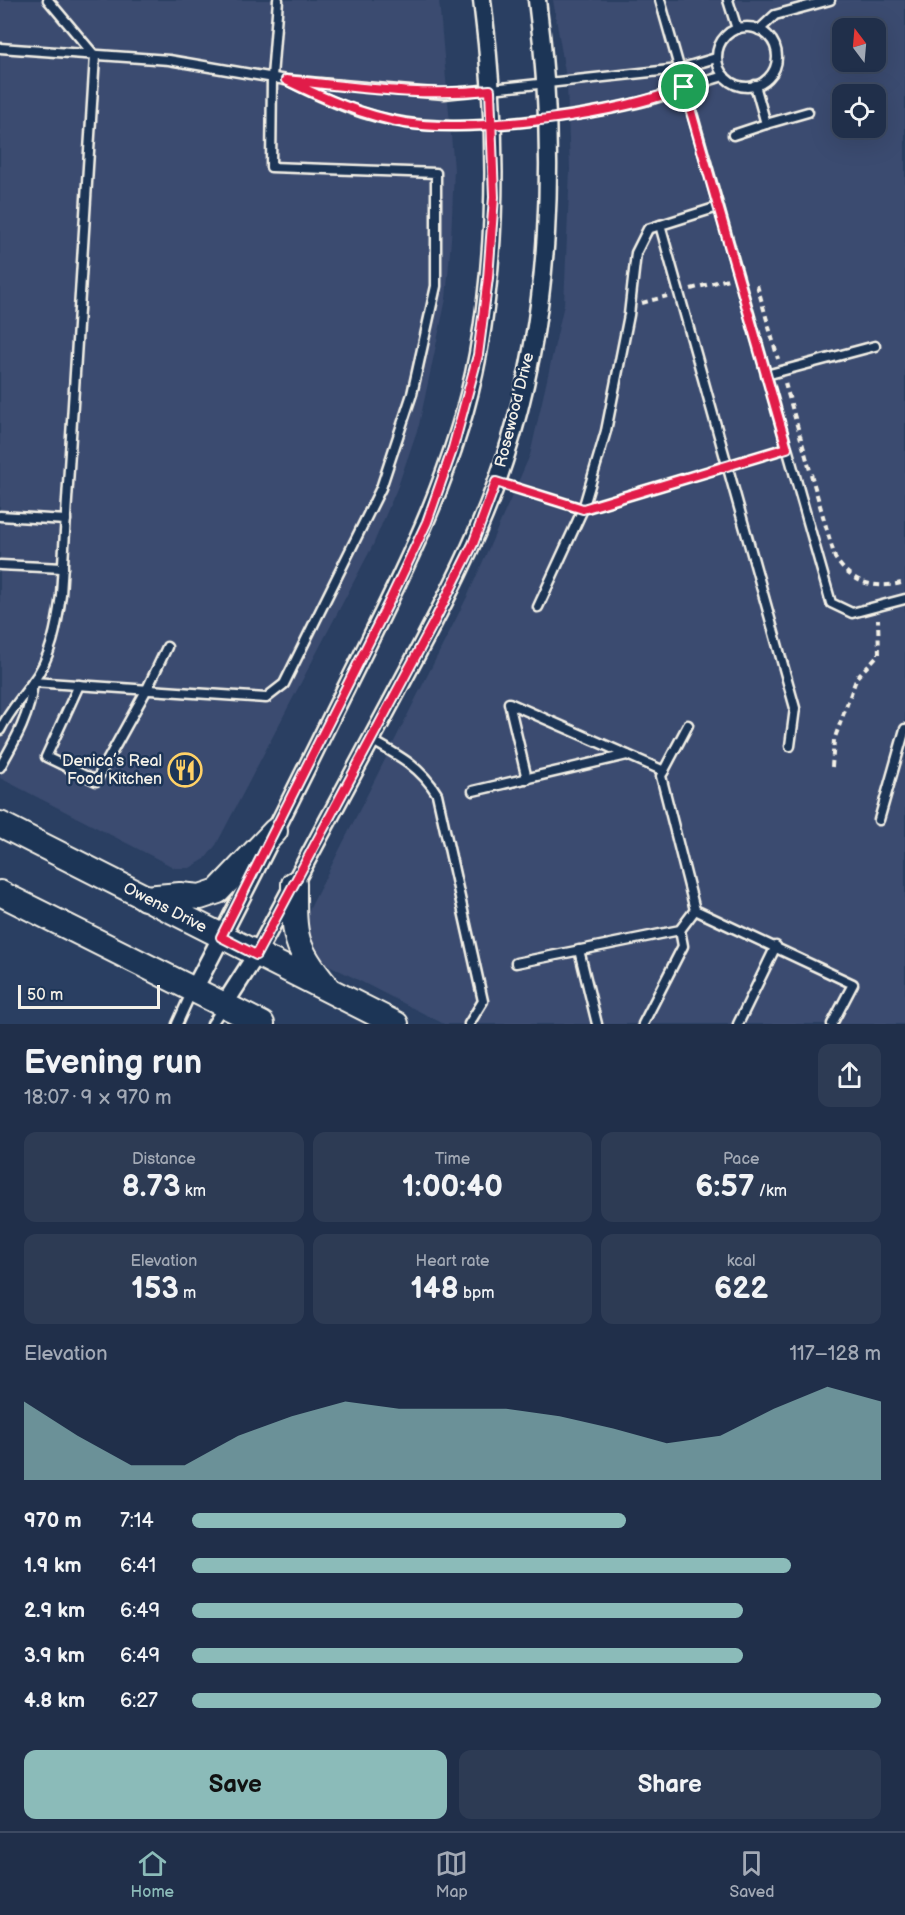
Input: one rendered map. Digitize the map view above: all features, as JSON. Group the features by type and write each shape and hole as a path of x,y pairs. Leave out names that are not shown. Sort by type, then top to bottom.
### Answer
{"street":[{"path":"192,991 275,831 427,522 453,448 478,355 488,278 494,197 490,90 482,0"},
{"name":"Rosewood Drive","path":"218,1015 256,955 473,544 504,461 527,369 542,284 548,155 537,0"},
{"name":"Owens Drive","path":"0,824 396,1024"},
{"path":"145,898 180,895 200,897 218,891 275,831"},
{"path":"294,884 293,926 296,940 302,956 331,992"},
{"path":"0,893 192,991 218,1015 262,1024"}],"lane":[{"path":"0,767 26,720 33,682 52,641 58,619 63,568 95,56 48,0"},
{"path":"33,682 266,698 284,684 381,488 412,394 436,286 436,173 271,167 272,77 278,0"},
{"path":"660,0 831,603 852,613 905,599"},
{"path":"729,0 737,29"},
{"path":"759,30 775,15 830,0"},
{"path":"748,27 759,30 775,45 777,56 775,68 769,77 755,86 737,86 724,76 716,58 719,46 726,35 737,29 748,27"},
{"path":"0,48 198,63 286,80 444,94 679,69 716,58"},
{"path":"286,80 330,101 369,115 408,123 462,125 546,119 636,103 724,76"},
{"path":"755,86 766,124"},
{"path":"733,135 808,112"},
{"path":"538,606 583,509 606,431 629,315 636,253 648,229 718,207"},
{"path":"660,225 729,465 795,708 790,746"},
{"path":"766,375 875,346"},
{"path":"496,482 583,509 787,448"},
{"path":"0,516 66,520"},
{"path":"0,565 63,568"},
{"path":"79,685 46,757 96,781 147,689 167,646"},
{"path":"0,729 10,710 33,682"},
{"path":"527,779 509,703 664,771"},
{"path":"688,725 661,776 695,910"},
{"path":"879,820 905,729"},
{"path":"371,740 400,756 426,776 437,794 483,1001 469,1024"},
{"path":"473,791 627,755"},
{"path":"516,963 680,930 695,910"},
{"path":"695,910 853,984 832,1024"},
{"path":"643,1024 684,946 680,930"},
{"path":"738,1024 776,946"},
{"path":"579,951 597,1024"},
{"path":"177,1024 192,991"}],"path":[{"path":"832,767 834,740 857,677 879,654 877,607 871,584"}],"shaded area":[{"path":"0,0 439,0 454,169 451,240 446,299 419,425 398,486 373,545 216,845 205,859 190,868 175,868 0,778"},
{"path":"553,0 905,0 905,1024 444,1024 315,958 302,924 468,595 530,455 564,304 570,169 567,84"}],"place":[{"name":"Denica’s Real Food Kitchen","path":"185,770"}],"route":[{"path":"684,87 636,103 546,119 492,123 462,125 408,123 369,115 330,101 286,80 408,93 444,94 490,90 492,123 494,197 488,278 478,355 453,448 427,522 221,937 256,955 435,620 473,544 496,482 583,509 787,448 684,87"}]}
